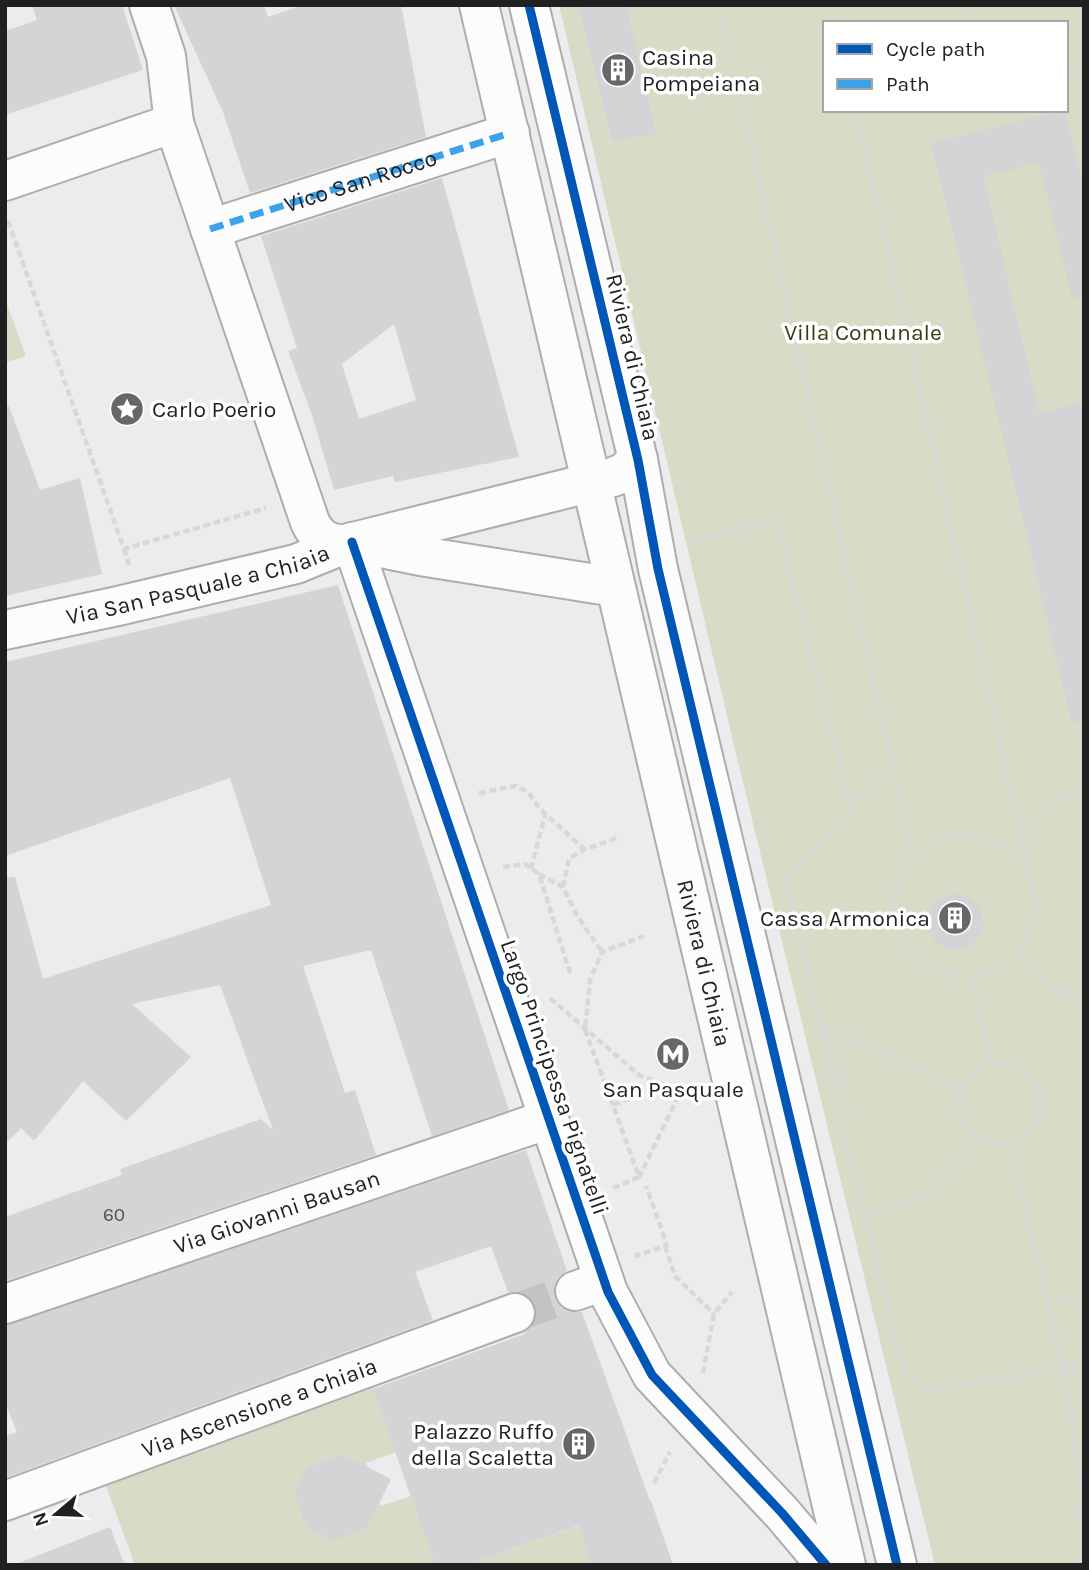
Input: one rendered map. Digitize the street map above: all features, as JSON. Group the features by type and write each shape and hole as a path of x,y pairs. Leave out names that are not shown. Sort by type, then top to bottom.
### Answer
{"street":[{"path":"149,5 166,56 174,123 310,522 321,538 333,543 349,543 615,587"},
{"name":"Riviera di Chiaia","path":"480,5 846,1565"},
{"name":"Riviera di Chiaia","path":"529,5 638,460 658,569 897,1565"},
{"path":"5,181 174,123"},
{"name":"Vico San Rocco","path":"210,229 510,133"},
{"name":"Riviera di Chiaia","path":"592,484 618,476 638,460"},
{"name":"Via San Pasquale a Chiaia","path":"5,630 118,607 286,567 349,543 592,484"},
{"name":"Largo Principessa Pignatelli","path":"349,543 467,929 549,1119 589,1286 652,1376 782,1513 826,1565"},
{"name":"Via Giovanni Bausan","path":"5,1304 549,1119"},
{"name":"Via Ascensione a Chiaia","path":"5,1501 515,1313"}],"path":[{"path":"719,5 914,856"},
{"path":"967,5 981,21"},
{"path":"856,112 1032,883 1036,907 1032,930 1021,951 1003,967 982,976 959,978 937,972 917,960 902,942 894,920 894,897 900,875 914,856 933,842 956,835 980,836 1002,845 1020,861 1032,883"},
{"path":"8,221 131,570"},
{"path":"124,549 270,506"},
{"path":"686,544 776,519 852,810"},
{"path":"838,1099 786,881 893,764"},
{"path":"1022,842 1059,800 1084,785"},
{"path":"473,794 516,786 528,792 545,814 584,849"},
{"path":"531,869 545,814"},
{"path":"602,952 576,914 564,887 569,859 584,849 620,838"},
{"path":"493,868 525,864 564,887"},
{"path":"539,874 571,976"},
{"path":"639,1177 585,1030 590,980 602,952 644,936"},
{"path":"1021,951 1049,984 1084,1003"},
{"path":"971,977 991,1063"},
{"path":"543,991 639,1075 681,1091 639,1177 612,1187 616,1198"},
{"path":"820,1024 961,1090"},
{"path":"820,1024 836,1056 850,1109 838,1112 894,1334 907,1374 924,1390 1084,1363"},
{"path":"1005,1062 1030,1074 1042,1099 1041,1113 1027,1135 1010,1143 989,1143 977,1138 967,1129 961,1117 961,1090 968,1078 979,1068 991,1063 1005,1062"},
{"path":"613,1105 629,1098"},
{"path":"866,1218 930,1193 977,1138"},
{"path":"1010,1143 1063,1368 1080,1477 1078,1520 1084,1542"},
{"path":"646,1186 675,1276 714,1314"},
{"path":"633,1244 637,1256 665,1246"},
{"path":"702,1376 714,1314 732,1292"},
{"path":"1046,1297 1084,1301"},
{"path":"1063,1368 1084,1378"}],"green space":[{"name":"Villa Comunale","path":"559,5 1084,5 1084,1565 935,1565 737,758"},
{"path":"5,299 26,356 5,363"},
{"path":"373,1388 396,1452 366,1463 367,1467 341,1454 306,1467 294,1493 306,1528 332,1541 379,1502 381,1506 411,1496 435,1565 135,1565 105,1483"},
{"path":"651,1500 673,1565 467,1565"}],"building":[{"path":"32,5 122,5 143,70 5,115 5,31 37,20"},
{"path":"174,5 264,5 268,17 303,5 401,5 426,137 250,193 223,112"},
{"name":"Casina Pompeiana","path":"578,5 626,5 656,134 612,141"},
{"path":"1066,112 1084,186 1084,297 1072,299 1039,163 984,176 1039,413 1084,402 1084,721 1072,723 931,143"},
{"path":"442,178 519,457 395,482 393,476 334,490 312,415 288,351 297,348 261,236","holes":["394,324 416,400 359,419 342,364"]},
{"path":"9,406 40,490 80,478 102,574 5,596 5,407"},
{"path":"338,585 509,1110 432,1136 371,950 303,966 345,1093 355,1090 376,1155 5,1281 5,1217 122,1175 120,1169 261,1119 273,1130 220,985 132,1004 191,1057 126,1121 83,1081 34,1141 21,1128 5,1144 5,878 15,877 43,979 271,905 230,778 5,856 5,662"},
{"name":"Cassa Armonica","path":"955,894 966,896 975,902 981,911 981,933 975,942 966,948 955,950 944,948 935,942 929,933 927,922 929,911 935,902 944,896"},
{"path":"526,1150 567,1271 558,1277 554,1286 555,1299 561,1308 570,1312 582,1312 673,1565 592,1565 579,1525 467,1565 435,1565 373,1389 522,1335 531,1327 536,1317 535,1305 529,1297 519,1292 508,1292 491,1246 415,1272 433,1320 5,1478 5,1436 17,1432 5,1403 5,1325"},
{"path":"341,1454 391,1479 367,1528 332,1541 306,1528 294,1493 306,1467"},
{"path":"110,1527 125,1565 19,1565 19,1563"}],"tunnel":[{"path":"515,1313 575,1291"}],"marked path":[{"path":"210,229 510,133"}],"cycle path":[{"path":"529,5 638,460 658,569 897,1565"},
{"path":"352,542 608,1292 652,1375 782,1513 826,1565"}],"place":[{"name":"Casina Pompeiana","path":"618,70"},
{"name":"Carlo Poerio","path":"127,409"},
{"name":"Cassa Armonica","path":"955,918"},
{"name":"San Pasquale","path":"673,1054"},
{"name":"Palazzo Ruffo della Scaletta","path":"579,1444"}]}
